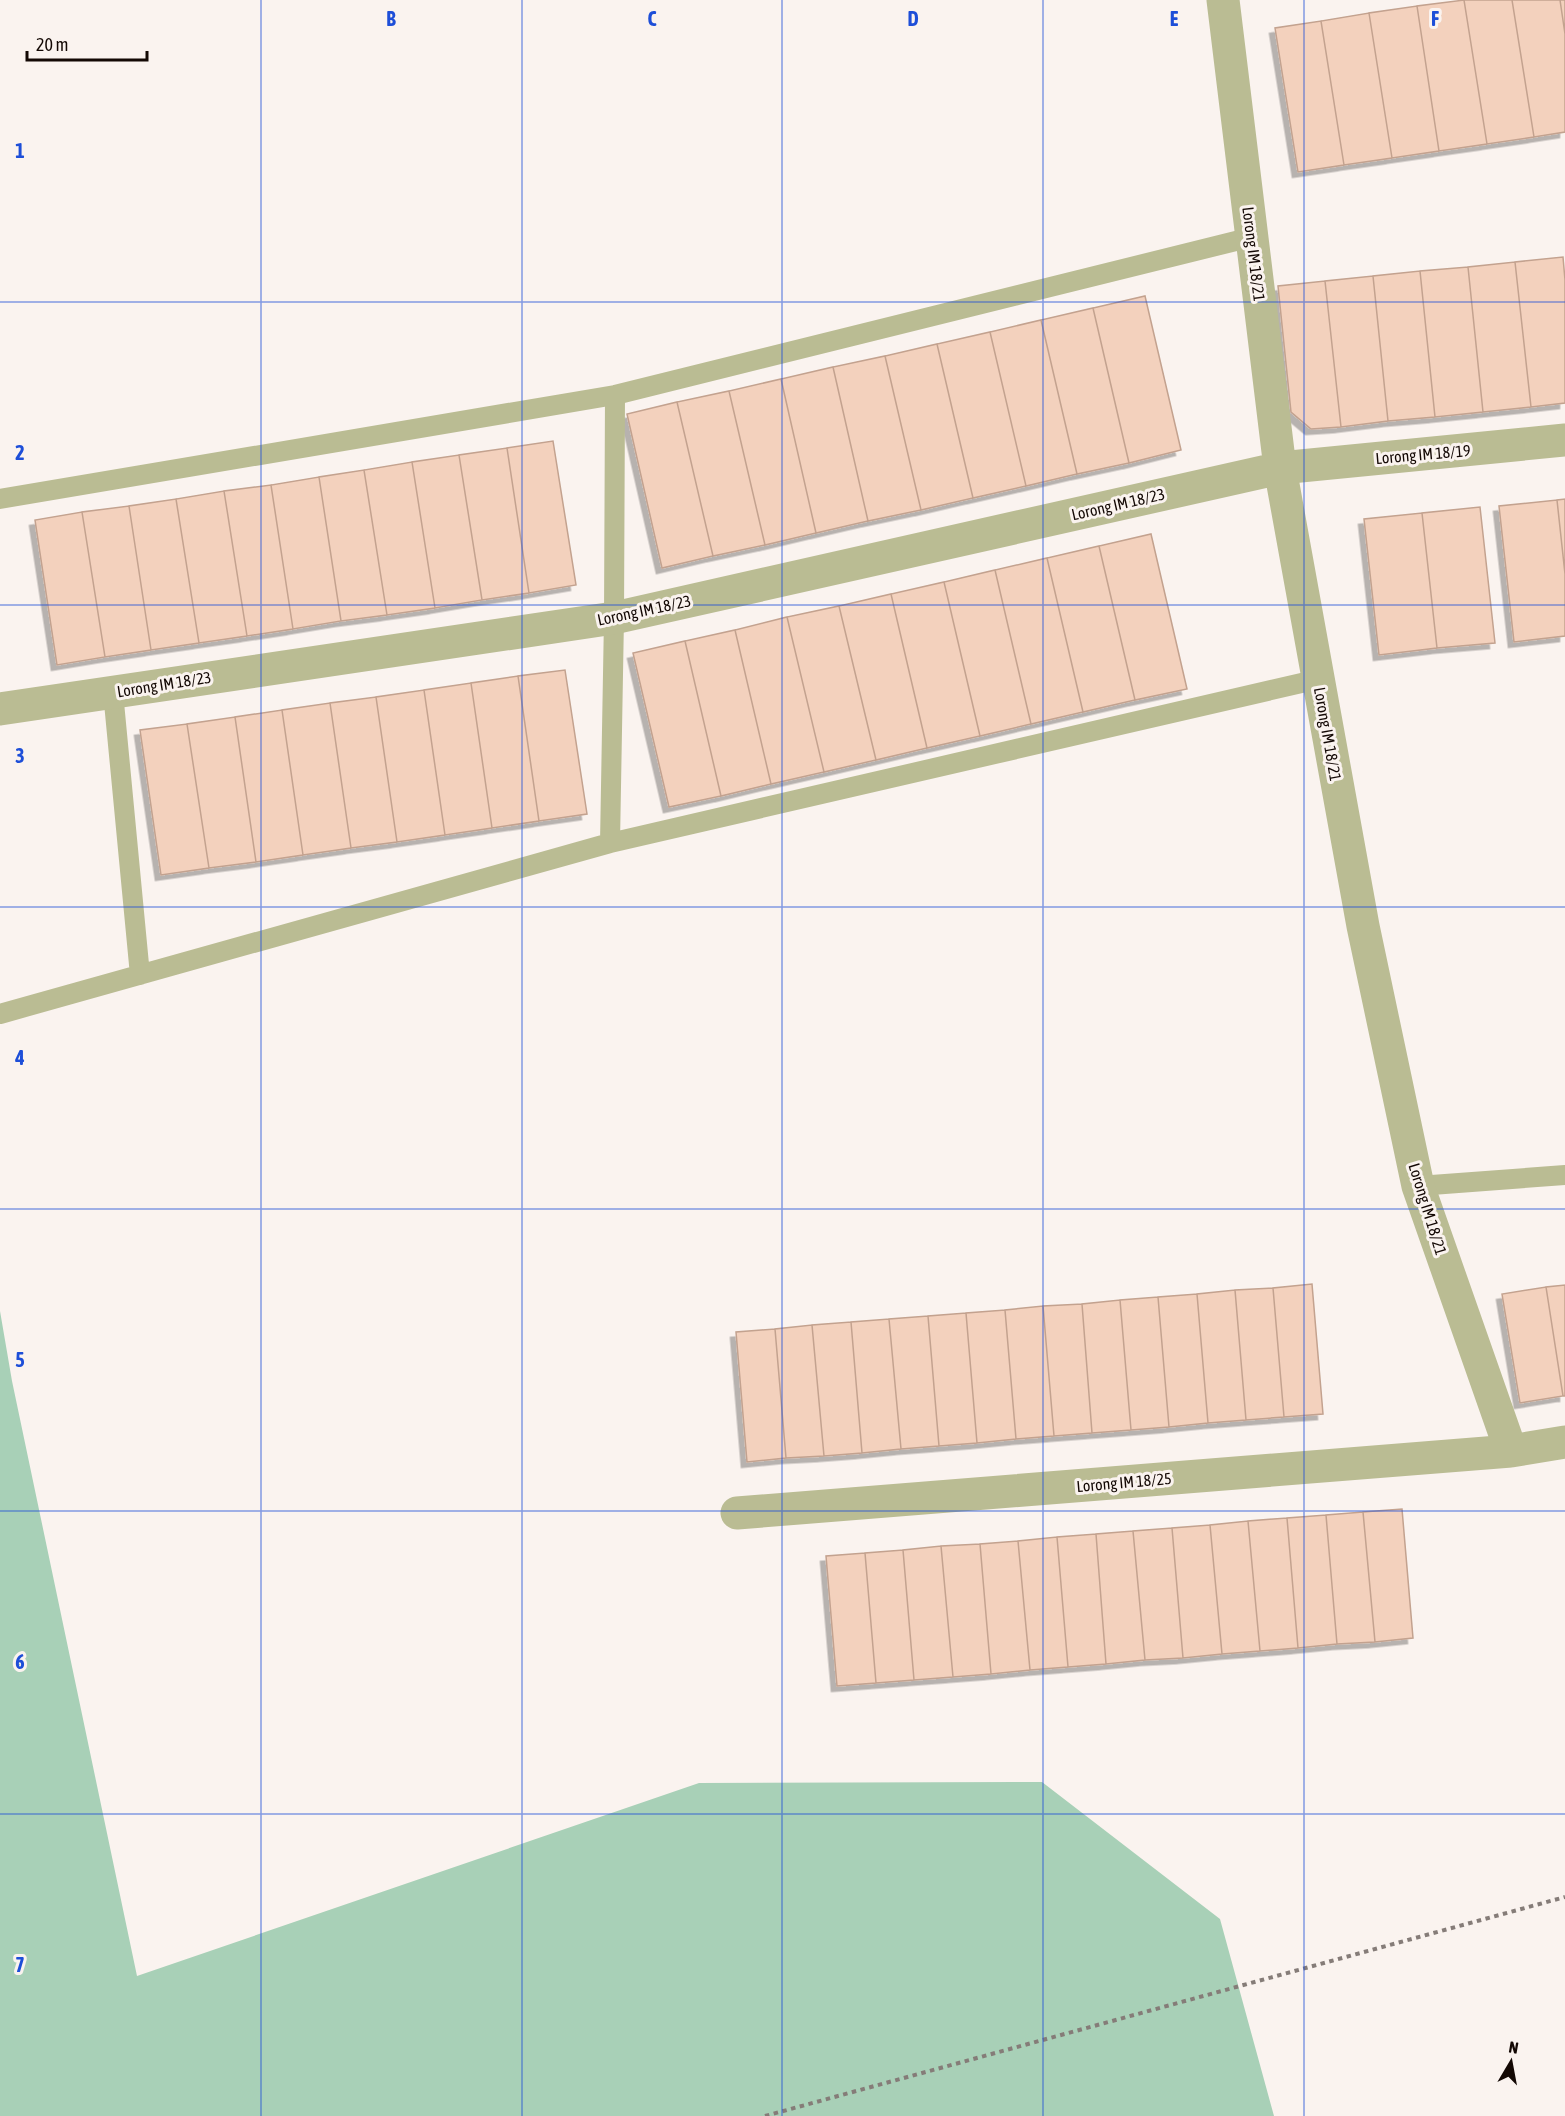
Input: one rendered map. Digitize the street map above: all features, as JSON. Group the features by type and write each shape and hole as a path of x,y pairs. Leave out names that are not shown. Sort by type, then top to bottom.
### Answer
{"street":[{"name":"Lorong IM 18/21","path":"1223,0 1280,468 1363,926 1418,1186 1511,1451"},
{"name":"Lorong IM 18/19","path":"1280,468 1565,440"},
{"name":"Lorong IM 18/23","path":"0,709 614,618 1280,468"},
{"name":"Lorong IM 18/25","path":"737,1513 1511,1451 1565,1442"}],"lane":[{"path":"0,499 615,395 1252,237"},
{"path":"610,843 615,395"},
{"path":"0,1014 610,843 1319,679"},
{"path":"113,692 140,975"},
{"path":"1418,1186 1565,1175"}],"path":[{"path":"765,2116 1565,1897"}],"green space":[{"path":"0,1311 12,1381 137,1976 699,1783 1042,1782 1220,1919 1274,2116 0,2116"}],"building":[{"path":"1464,0 1487,144 1439,151 1417,6"},
{"path":"1464,0 1512,0 1534,137 1487,144"},
{"path":"1512,0 1560,0 1565,34 1565,132 1534,137"},
{"path":"1560,0 1565,0 1565,34"},
{"path":"1417,6 1439,151 1392,158 1369,13"},
{"path":"1369,13 1392,158 1344,165 1321,21"},
{"path":"1321,21 1344,165 1298,172 1275,28"},
{"path":"1563,257 1565,403 1531,407 1515,262"},
{"path":"1515,262 1531,407 1483,412 1468,267"},
{"path":"1468,267 1483,412 1435,417 1420,271"},
{"path":"1420,271 1435,417 1388,421 1373,276"},
{"path":"1373,276 1388,421 1341,427 1325,281"},
{"path":"1325,281 1341,427 1311,429 1291,412 1278,286"},
{"path":"1145,296 1181,450 1129,463 1093,308"},
{"path":"1093,308 1129,463 1077,474 1041,320"},
{"path":"1041,320 1077,474 1026,486 990,332"},
{"path":"990,332 1026,486 973,498 937,344"},
{"path":"937,344 973,498 921,510 885,356"},
{"path":"885,356 921,510 868,521 833,367"},
{"path":"833,367 868,521 816,533 781,379"},
{"path":"781,379 816,533 765,545 729,391"},
{"path":"729,391 765,545 713,556 677,402"},
{"path":"677,402 713,556 662,568 627,414"},
{"path":"553,441 576,585 529,593 507,448"},
{"path":"507,448 529,593 482,600 459,455"},
{"path":"459,455 482,600 435,608 412,462"},
{"path":"412,462 435,608 387,615 364,470"},
{"path":"364,470 387,615 341,621 319,477"},
{"path":"319,477 341,621 293,629 271,485"},
{"path":"271,485 293,629 247,636 224,491"},
{"path":"224,491 247,636 199,643 176,499"},
{"path":"176,499 199,643 151,650 129,506"},
{"path":"1565,499 1565,574 1557,500"},
{"path":"1557,500 1565,574 1565,636 1514,642 1499,506"},
{"path":"129,506 151,650 105,657 82,512"},
{"path":"1480,507 1495,643 1437,648 1422,513"},
{"path":"82,512 105,657 57,665 35,520"},
{"path":"1422,513 1437,648 1379,655 1364,519"},
{"path":"1151,534 1187,689 1135,700 1099,546"},
{"path":"1099,546 1135,700 1083,712 1047,558"},
{"path":"1047,558 1083,712 1031,724 995,570"},
{"path":"995,570 1031,724 980,736 944,582"},
{"path":"944,582 980,736 927,748 891,594"},
{"path":"891,594 927,748 876,760 839,606"},
{"path":"839,606 876,760 824,772 787,617"},
{"path":"787,617 824,772 771,784 735,630"},
{"path":"735,630 771,784 721,796 685,641"},
{"path":"685,641 721,796 669,807 633,653"},
{"path":"565,670 587,814 539,821 518,676"},
{"path":"518,676 539,821 492,828 471,683"},
{"path":"471,683 492,828 445,835 424,690"},
{"path":"424,690 445,835 397,842 376,697"},
{"path":"376,697 397,842 351,848 330,703"},
{"path":"330,703 351,848 303,855 282,710"},
{"path":"282,710 303,855 256,862 235,717"},
{"path":"235,717 256,862 209,868 187,724"},
{"path":"187,724 209,868 161,875 140,730"},
{"path":"1312,1284 1323,1414 1284,1417 1273,1288"},
{"path":"1565,1285 1565,1396 1563,1396 1546,1287"},
{"path":"1546,1287 1563,1396 1520,1403 1502,1294"},
{"path":"1273,1288 1284,1417 1246,1420 1235,1290"},
{"path":"1235,1290 1246,1420 1208,1423 1197,1294"},
{"path":"1197,1294 1208,1423 1169,1427 1158,1297"},
{"path":"1158,1297 1169,1427 1131,1430 1120,1300"},
{"path":"1120,1300 1131,1430 1092,1433 1082,1304"},
{"path":"1082,1304 1092,1433 1054,1436 1043,1306"},
{"path":"1043,1306 1054,1436 1016,1439 1005,1310"},
{"path":"1005,1310 1016,1439 977,1443 966,1313"},
{"path":"966,1313 977,1443 939,1446 928,1316"},
{"path":"928,1316 939,1446 901,1449 889,1319"},
{"path":"889,1319 901,1449 862,1453 851,1322"},
{"path":"851,1322 862,1453 824,1456 812,1325"},
{"path":"812,1325 824,1456 786,1458 775,1329"},
{"path":"775,1329 786,1458 747,1462 736,1332"},
{"path":"1402,1509 1413,1638 1375,1642 1363,1512"},
{"path":"1363,1512 1375,1642 1337,1644 1326,1515"},
{"path":"1326,1515 1337,1644 1298,1648 1287,1518"},
{"path":"1287,1518 1298,1648 1260,1651 1248,1521"},
{"path":"1248,1521 1260,1651 1222,1654 1210,1525"},
{"path":"1210,1525 1222,1654 1183,1658 1172,1528"},
{"path":"1172,1528 1183,1658 1145,1660 1133,1531"},
{"path":"1133,1531 1145,1660 1106,1664 1096,1534"},
{"path":"1096,1534 1106,1664 1068,1667 1057,1537"},
{"path":"1057,1537 1068,1667 1030,1670 1018,1541"},
{"path":"1018,1541 1030,1670 991,1674 980,1544"},
{"path":"980,1544 991,1674 953,1677 941,1546"},
{"path":"941,1546 953,1677 914,1680 903,1550"},
{"path":"903,1550 914,1680 876,1683 865,1553"},
{"path":"865,1553 876,1683 837,1686 826,1556"}]}
